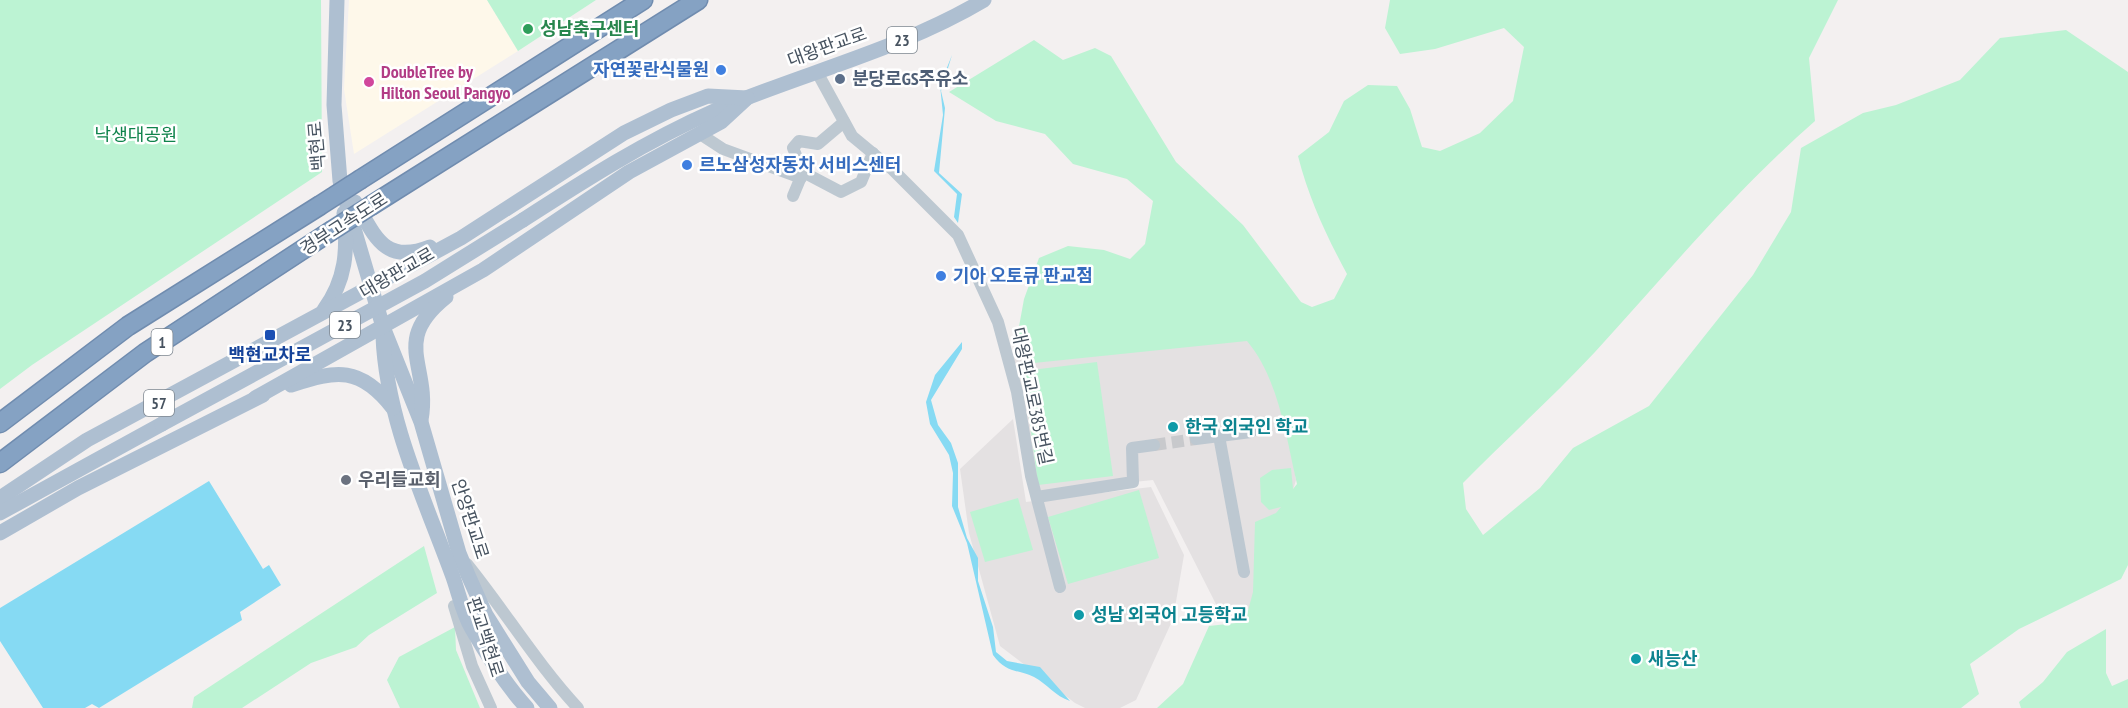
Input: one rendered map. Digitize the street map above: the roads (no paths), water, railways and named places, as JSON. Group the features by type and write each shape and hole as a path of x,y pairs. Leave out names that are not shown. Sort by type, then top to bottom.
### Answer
{"highway":[{"name":"경부고속도로","path":"0,423 128,326 643,0"},
{"name":"경부고속도로","path":"0,463 145,352 331,231 698,0"}],"main road":[{"name":"백현로","path":"337,0 334,105 340,181 372,285"},
{"name":"대왕판교로","path":"0,513 425,281 635,149 747,98 915,34 984,0"},
{"name":"대왕판교로","path":"321,313 461,238 624,133 671,110 708,96 747,98"},
{"name":"대왕판교로","path":"255,398 483,270 629,172 722,122 747,98"},
{"path":"340,181 354,199 376,239 390,251 401,254 421,251 461,238"},
{"path":"321,313 334,296 342,279 346,234 340,181"},
{"path":"421,423 425,398 415,357 416,332 443,300 483,270"},
{"name":"안양판교로","path":"372,285 383,327 421,423 459,553 486,615 528,682 550,708"},
{"name":"57","path":"0,498 87,441 174,396 321,313"},
{"name":"안양판교로","path":"383,327 384,367 393,408 470,627 512,692 527,708"},
{"name":"57","path":"0,533 78,488 255,398 326,374 346,374 364,381 381,393 393,408"}],"street":[{"name":"대왕판교로385번길","path":"817,72 852,136 873,153 958,235 998,322 1017,392 1037,497 1060,587"},
{"path":"793,196 802,175 793,148 799,141 818,144 844,122"},
{"path":"700,134 723,149 802,175 841,192 861,182 873,153"},
{"path":"1196,439 1251,432"},
{"path":"1219,436 1244,572"},
{"path":"1037,497 1133,482 1132,448 1154,445"},
{"path":"459,553 578,708"},
{"name":"판교백현로","path":"452,575 452,599 472,666 491,708"}],"water":[{"path":"952,55 941,91 945,108 939,173 962,194 958,223 954,217 957,194 934,171 943,115 940,85"},
{"path":"962,342 962,349 931,400 938,425 951,443 958,463 958,507 967,538 978,558 978,581 993,627 996,652 1007,661 1040,667 1070,701 1034,677 1007,668 993,655 967,543 952,506 953,473 949,455 930,424 926,402 935,375"},
{"path":"209,481 263,569 269,565 281,585 240,612 242,620 99,708 92,704 85,708 43,708 0,641 0,608"}],"tunnel":[{"path":"1154,445 1196,439"}],"place":[{"name":"성남축구센터","path":"528,29"},
{"name":"자연꽃란식물원","path":"721,70"},
{"name":"분당로GS주유소","path":"840,79"},
{"name":"DoubleTree by Hilton Seoul Pangyo","path":"369,82"},
{"name":"르노삼성자동차 서비스센터","path":"687,165"},
{"name":"기아 오토큐 판교점","path":"941,276"},
{"name":"백현교차로","path":"270,335"},
{"name":"한국 외국인 학교","path":"1173,427"},
{"name":"우리들교회","path":"346,480"},
{"name":"성남 외국어 고등학교","path":"1079,615"},
{"name":"새능산","path":"1636,659"}],"park label":[{"name":"낙생대공원","path":"136,135"}]}
